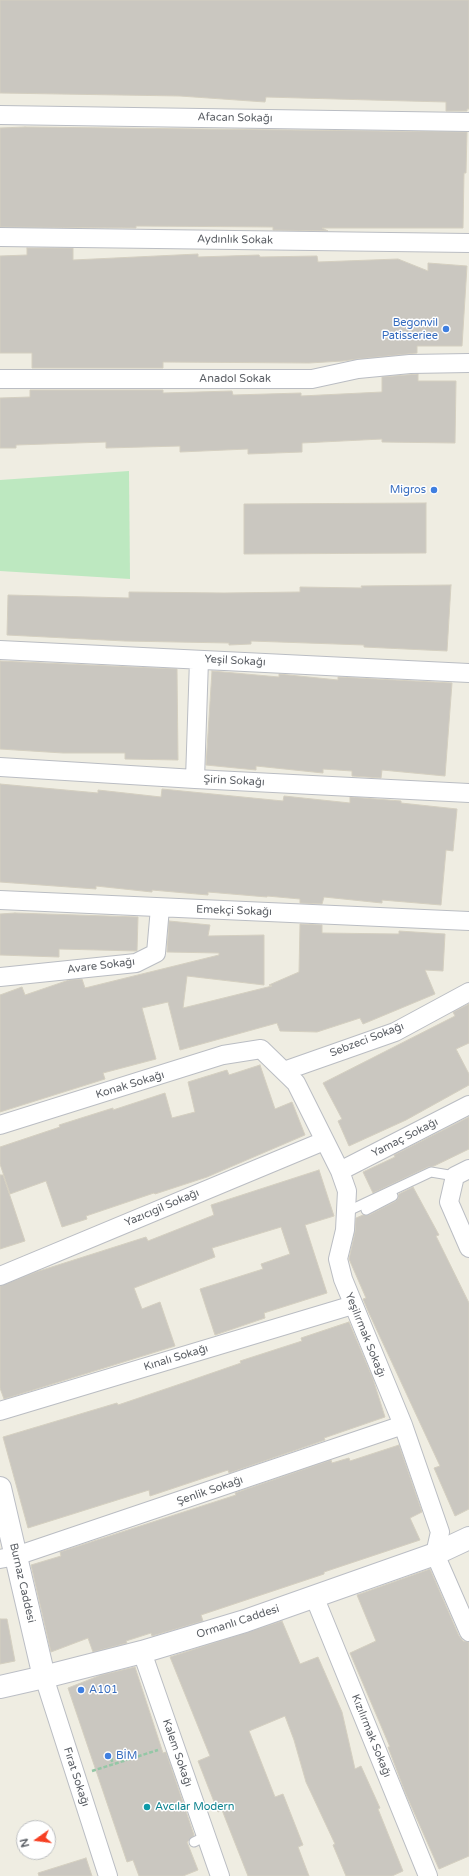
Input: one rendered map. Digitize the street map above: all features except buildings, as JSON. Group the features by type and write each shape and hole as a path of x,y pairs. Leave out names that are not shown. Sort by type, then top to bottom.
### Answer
{"main road":[{"name":"Burnaz Caddesi","path":"0,1488 8,1558 44,1677"},
{"name":"Ormanlı Caddesi","path":"0,1687 142,1652 245,1621 435,1554 469,1538"}],"street":[{"name":"Afacan Sokağı","path":"0,115 469,122"},
{"name":"Aydınlık Sokak","path":"0,237 469,243"},
{"name":"Anadol Sokak","path":"0,379 312,379 358,369 410,364 469,363"},
{"name":"Yeşil Sokağı","path":"0,650 469,673"},
{"path":"195,779 199,660"},
{"name":"Şirin Sokağı","path":"0,767 469,793"},
{"name":"Emekçi Sokağı","path":"0,900 469,921"},
{"name":"Avare Sokağı","path":"0,977 136,963 156,953 160,908"},
{"name":"Sebzeci Sokağı","path":"284,1071 396,1032 469,992"},
{"name":"Yeşilırmak Sokağı","path":"261,1049 296,1083 340,1171 347,1191 345,1230 338,1259 343,1280 403,1425 440,1532 435,1554"},
{"name":"Konak Sokağı","path":"0,1125 223,1056 261,1049"},
{"name":"Yamaç Sokağı","path":"340,1171 469,1105"},
{"name":"Yazıcıgil Sokağı","path":"0,1276 324,1141"},
{"path":"462,1173 449,1202 469,1248"},
{"name":"Kınalı Sokağı","path":"0,1412 353,1305"},
{"name":"Şenlik Sokağı","path":"8,1558 403,1425"},
{"path":"435,1554 469,1632"},
{"name":"Kızılırmak Sokağı","path":"314,1596 428,1876"},
{"name":"Kalem Sokağı","path":"142,1652 174,1744 200,1839 220,1876"},
{"name":"Fırat Sokağı","path":"44,1677 108,1876"}],"lane":[{"path":"346,1212 431,1172 462,1173"},
{"path":"366,1210 421,1182"}],"path":[{"path":"76,1776 174,1744"},
{"path":"111,1758 113,1764"}],"green space":[{"path":"129,471 130,579 0,571 0,480"}],"place":[{"name":"Begonvil Patisseriee","path":"446,329"},
{"name":"Migros","path":"434,490"},
{"name":"A101","path":"81,1690"},
{"name":"BİM","path":"108,1756"},
{"name":"Avcılar Modern","path":"147,1807"}]}
